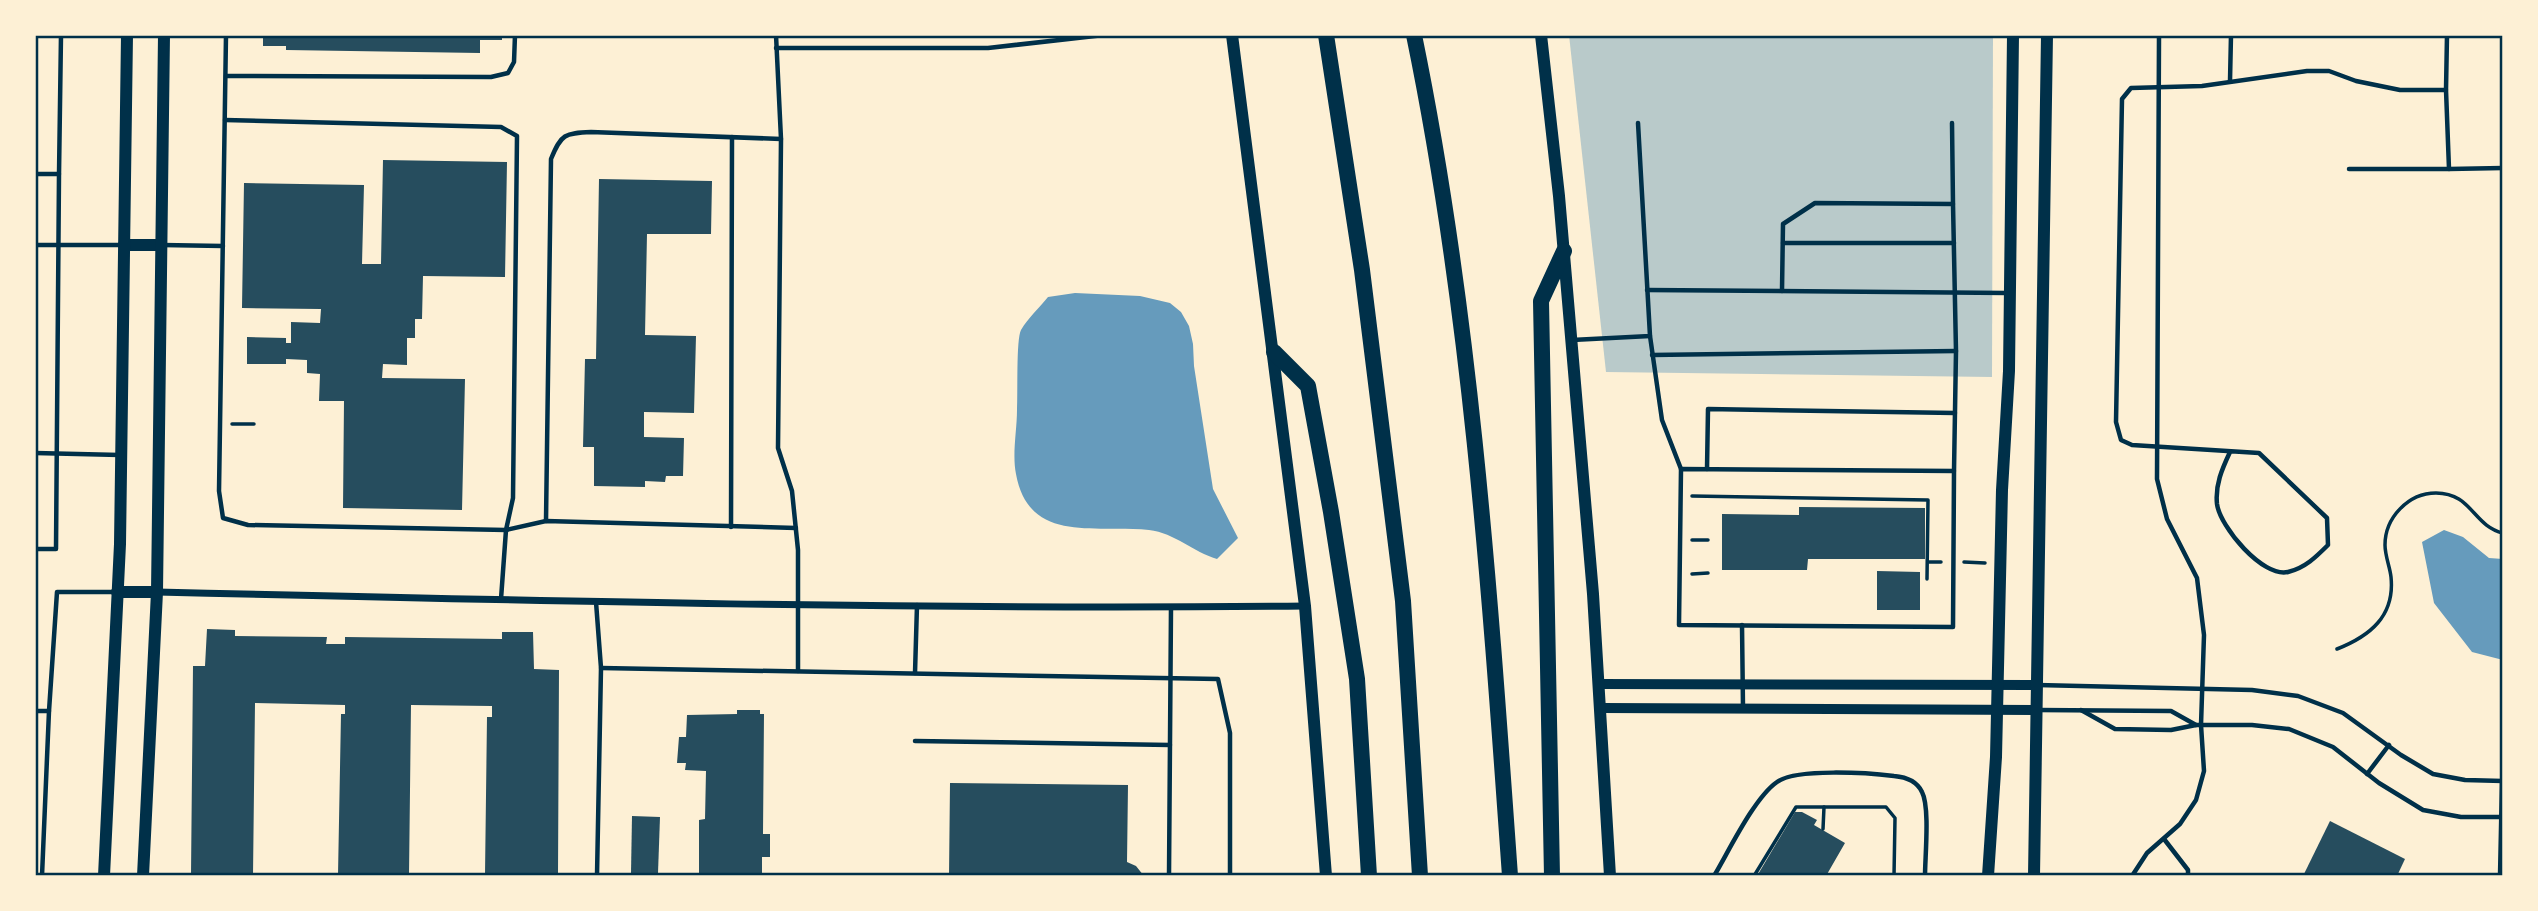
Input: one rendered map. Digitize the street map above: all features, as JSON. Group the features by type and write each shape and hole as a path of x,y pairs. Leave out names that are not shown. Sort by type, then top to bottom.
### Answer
{"highway":[{"path":"1326,35 1362,270 1404,601 1420,876"},
{"path":"1414,35 1427,96 1453,262 1475,450 1493,635 1510,876"},
{"path":"1552,876 1541,300 1564,251"},
{"path":"1274,352 1308,386 1329,500 1357,679 1369,876"}],"main road":[{"path":"104,876 120,544 127,35"},
{"path":"143,876 157,592 164,35"},
{"path":"1232,35 1305,606 1326,876"},
{"path":"1541,35 1572,340 1602,708 1610,876"},
{"path":"1988,876 1998,710 2002,490 2010,293 2013,35"},
{"path":"2034,876 2047,35"},
{"path":"124,245 161,244"},
{"path":"117,592 157,592"}],"street":[{"path":"157,592 597,602 1305,606"},
{"path":"1600,684 2037,685"},
{"path":"1602,708 2037,710"}],"lane":[{"path":"35,549 56,549 61,35"},
{"path":"226,35 219,491 223,518 248,524 506,530 546,521 796,528"},
{"path":"226,76 491,77 508,73 514,62 515,35"},
{"path":"776,35 781,139 778,448 792,491 798,550 798,671"},
{"path":"776,48 988,47 1104,35"},
{"path":"2132,876 2147,853 2180,824 2196,800 2204,771 2199,725 2204,635 2197,578 2167,519 2157,479 2159,35"},
{"path":"2230,81 2231,35"},
{"path":"2447,35 2445,90 2449,169"},
{"path":"2230,452 2219,475 2217,505 2229,533 2266,568 2285,573 2310,563 2328,545 2327,517 2259,453 2132,445 2121,440 2116,422 2122,99 2131,88 2202,86 2307,71 2329,71 2356,81 2400,90 2445,90"},
{"path":"225,120 501,127 517,136 513,498 506,530 501,599"},
{"path":"1638,123 1652,355 1662,420 1681,469 1679,625 1952,627 1956,351 1952,123"},
{"path":"546,521 551,159 558,140 570,133 591,132 781,139"},
{"path":"731,527 732,137"},
{"path":"2349,169 2503,168"},
{"path":"35,174 59,174"},
{"path":"1782,291 1783,224 1815,203 1953,204"},
{"path":"1783,243 1954,243"},
{"path":"161,244 223,246"},
{"path":"35,245 124,245"},
{"path":"1647,290 2010,293"},
{"path":"1572,340 1650,336"},
{"path":"1652,355 1956,351"},
{"path":"1707,469 1708,409 1955,413"},
{"path":"35,453 121,455"},
{"path":"1681,469 1954,471"},
{"path":"41,876 57,592 117,592"},
{"path":"597,602 600,668 597,876"},
{"path":"915,673 917,605"},
{"path":"1169,876 1171,607"},
{"path":"1742,625 1743,709"},
{"path":"600,668 1218,678 1230,733 1230,876"},
{"path":"2037,685 2252,690 2298,696 2343,713 2433,775 2465,780 2502,781 2500,876"},
{"path":"2037,710 2171,711 2199,725"},
{"path":"2081,710 2115,729 2171,730 2199,725 2252,725 2289,729 2333,747 2367,774 2423,810 2461,817 2502,817"},
{"path":"35,711 49,711"},
{"path":"915,741 1170,745"},
{"path":"2367,774 2389,745"},
{"path":"1714,876 1766,793 1778,781 1801,773 1886,775 1907,778 1917,785 1922,790 1925,805 1924,876"},
{"path":"2164,839 2188,870 2188,876"}],"path":[{"path":"220,424 254,424"},
{"path":"2337,649 2371,632 2384,614 2391,578 2384,548 2386,529 2395,513 2410,500 2436,493 2456,498 2471,506 2483,524 2503,533"},
{"path":"1692,507 1692,496 1928,499 1927,579"},
{"path":"1692,529 1692,551"},
{"path":"1692,540 1708,540"},
{"path":"1692,562 1692,573 1708,573"},
{"path":"1928,562 1941,562"},
{"path":"1964,562 1985,563"},
{"path":"1754,876 1796,807 1886,807 1895,818 1894,876"},
{"path":"1823,829 1824,807"}],"shaded area":[{"path":"1569,35 1993,35 1992,377 1606,372"}],"water":[{"path":"1075,293 1140,296 1170,303 1181,312 1189,326 1213,489 1238,538 1217,559 1158,532 1087,528 1050,521 1035,512 1023,497 1014,459 1019,335 1027,321 1048,297"},
{"path":"2444,530 2463,537 2489,558 2503,559 2503,660 2472,652 2434,603 2422,542"}],"building":[{"path":"263,35 502,35 502,40 480,40 480,53 286,50 286,46 263,46"},
{"path":"383,160 507,162 505,277 423,276 422,319 415,319 415,338 407,338 407,365 383,364 382,378 465,379 462,510 343,508 344,401 319,401 320,374 307,373 307,360 286,359 286,364 247,364 247,337 286,338 286,343 291,343 291,322 320,323 321,309 242,308 244,183 364,185 362,264 381,264"},
{"path":"599,179 712,181 711,234 647,234 645,335 696,336 694,413 644,412 644,437 684,438 683,476 666,476 665,482 645,481 645,487 594,486 594,447 583,447 585,359 596,359"},
{"path":"1799,507 1925,508 1925,559 1808,559 1807,570 1722,570 1722,514 1799,515"},
{"path":"1877,571 1920,572 1920,610 1877,610"},
{"path":"207,629 235,630 235,636 327,637 326,644 345,644 345,637 502,639 502,632 533,632 534,669 559,670 558,876 485,875 487,717 492,717 492,706 411,705 409,876 344,876 338,875 341,714 345,714 345,705 255,703 253,876 191,876 193,666 205,666"},
{"path":"737,710 760,710 760,714 764,714 763,834 770,834 770,857 762,857 762,876 699,876 699,820 705,819 706,771 685,770 686,763 677,763 679,737 686,737 687,715 737,714"},
{"path":"950,783 1128,785 1127,862 1136,866 1144,876 949,876"},
{"path":"1795,812 1802,812 1817,820 1814,825 1845,843 1826,876 1757,876"},
{"path":"632,816 660,817 658,873 631,873"},
{"path":"2330,821 2405,859 2397,876 2303,876"}]}
